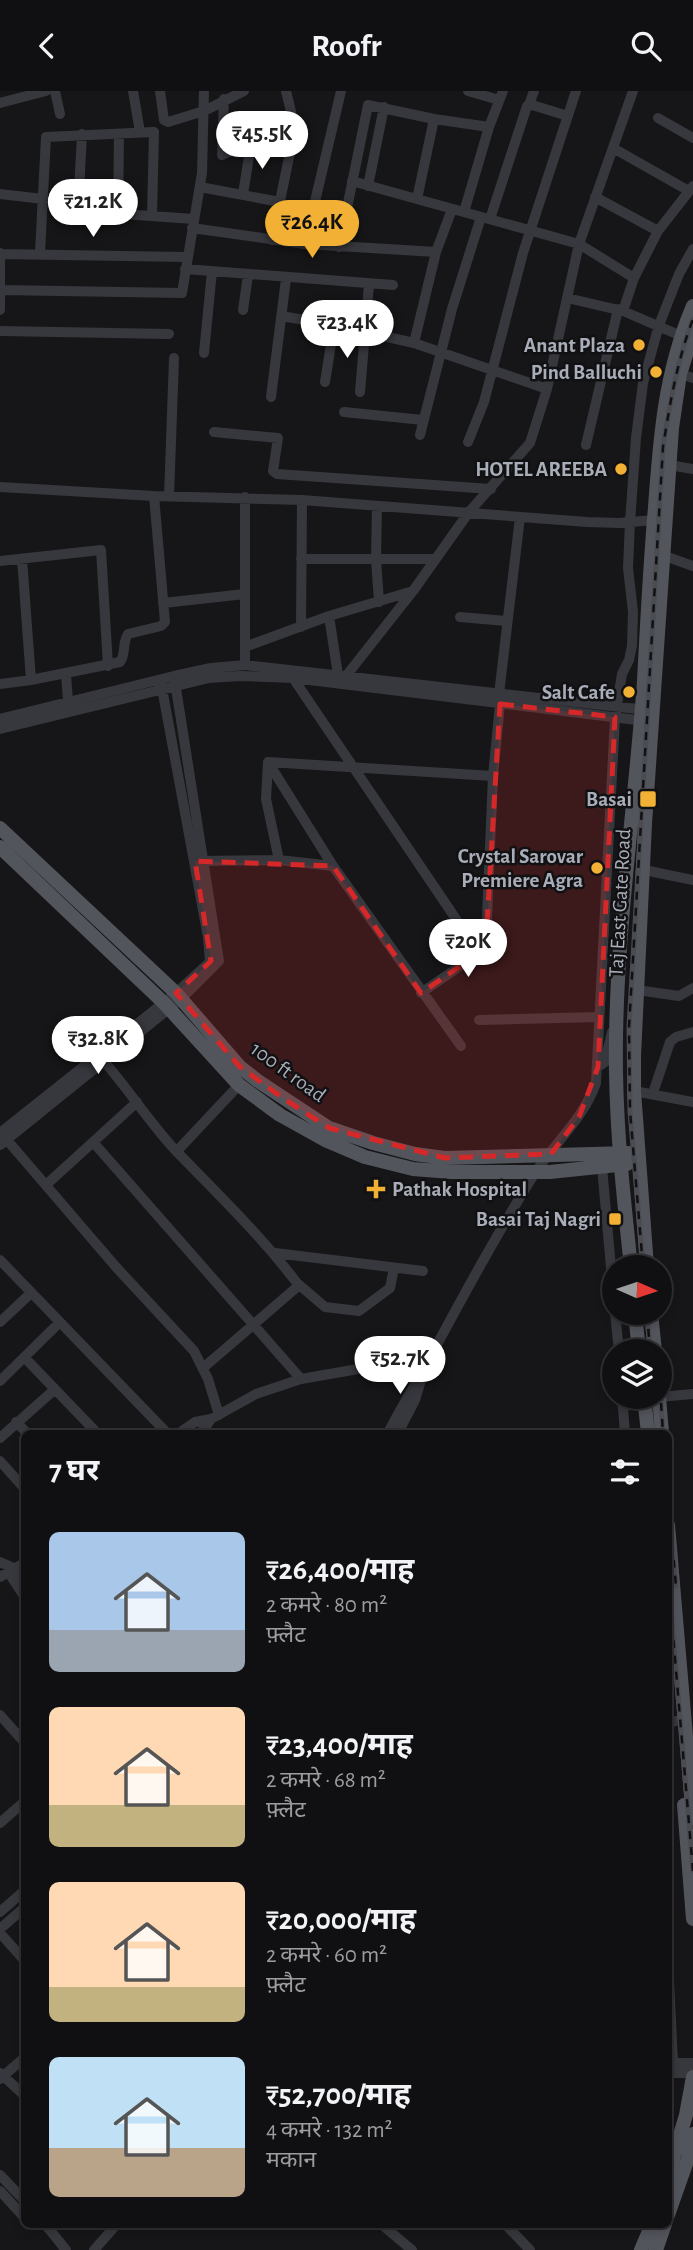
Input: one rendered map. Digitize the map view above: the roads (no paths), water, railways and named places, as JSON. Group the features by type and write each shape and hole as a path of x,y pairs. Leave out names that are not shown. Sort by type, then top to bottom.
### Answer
{"main road":[{"path":"630,1255 620,1159 616,1071 619,975 647,715 654,520 661,425 670,373 688,336 693,306"},
{"name":"Taj East Gate Road","path":"646,1255 634,1091 644,870 647,715 669,464 687,376 688,336"},
{"name":"100 ft road","path":"0,828 240,1067 329,1128 384,1146 444,1158 551,1154 639,1158"},
{"name":"100 ft road","path":"0,847 172,1001 239,1085 280,1115 325,1140 384,1163 412,1169 451,1172 535,1172 602,1167 620,1159"},
{"path":"645,1409 648,1430"},
{"path":"660,1409 662,1430"},
{"path":"672,1571 693,1818"},
{"path":"672,1659 685,1719 693,1919"},
{"path":"672,2163 693,2075"},
{"path":"672,2203 688,2158 693,2134"},
{"path":"641,2250 650,2228"},
{"path":"661,2248 664,2228"}],"street":[{"path":"0,103 46,91"},
{"path":"55,91 60,114"},
{"path":"133,91 140,132"},
{"path":"160,91 165,122 205,111 244,91"},
{"path":"1,290 179,295 183,291 200,187 204,91"},
{"path":"272,240 295,124 286,91"},
{"path":"305,244 341,91"},
{"path":"464,212 501,95 468,91"},
{"path":"420,435 440,352 485,218 534,91"},
{"path":"468,442 484,402 513,288 576,91"},
{"path":"342,675 413,591 469,512 530,443 547,389 579,244 633,91"},
{"path":"224,99 220,155 295,124"},
{"path":"339,247 367,108 372,104 434,119 489,127"},
{"path":"529,105 568,116"},
{"path":"368,186 384,107"},
{"path":"658,118 693,138"},
{"path":"417,199 434,119"},
{"path":"40,253 46,138 155,133 152,216"},
{"path":"118,214 119,134"},
{"path":"78,211 82,135"},
{"path":"243,194 251,144"},
{"path":"586,445 621,310 634,278 658,231 691,188 613,148"},
{"path":"352,181 579,244 634,278"},
{"path":"200,187 280,202"},
{"path":"0,194 43,199"},
{"path":"595,197 658,231"},
{"path":"414,343 436,252 452,209"},
{"path":"64,210 152,216 305,244 436,252"},
{"path":"389,1430 535,1172 579,1117 591,1096 598,1067 615,712 622,674 631,654 634,627 629,587 636,438 643,383 659,325 679,274 693,249"},
{"path":"0,310 0,253 40,253 186,263 212,271 248,275 393,285"},
{"path":"204,353 212,271"},
{"path":"243,310 248,275"},
{"path":"271,397 286,279"},
{"path":"360,392 369,284"},
{"path":"567,298 621,310 688,336"},
{"path":"281,316 414,343 547,389"},
{"path":"325,382 334,325"},
{"path":"0,331 169,334"},
{"path":"169,497 174,358"},
{"path":"344,412 423,421"},
{"path":"214,432 278,438 273,471 277,474 491,489"},
{"path":"669,464 693,469"},
{"path":"0,487 169,497 302,500 587,522 630,523 654,520"},
{"path":"0,684 108,666 122,660 124,640 128,634 163,625 165,619 154,496"},
{"path":"245,497 245,665"},
{"path":"300,627 302,500"},
{"path":"377,506 376,559 379,601"},
{"path":"421,993 479,953 486,941 499,699 520,517"},
{"path":"0,561 101,550 108,666"},
{"path":"662,555 693,566"},
{"path":"22,559 31,680"},
{"path":"301,559 436,559"},
{"path":"245,647 329,616 413,591"},
{"path":"163,603 245,594"},
{"path":"329,616 342,675"},
{"path":"460,617 506,621"},
{"path":"0,729 175,681 211,668 245,665 342,675 499,699"},
{"path":"65,674 68,701"},
{"path":"175,681 293,678 647,715"},
{"path":"293,678 479,953"},
{"path":"175,681 200,860 210,962 172,1001 2,1139 47,1184 116,1266 194,1351 203,1368 215,1417"},
{"path":"0,719 68,701 162,684"},
{"path":"162,684 200,860"},
{"path":"268,762 493,776"},
{"path":"268,762 265,787 267,807 279,860"},
{"path":"268,762 332,866 461,1047"},
{"path":"200,860 279,860 332,866"},
{"path":"644,870 693,880"},
{"path":"598,1067 605,1062 611,1039 619,975"},
{"path":"637,989 679,996 693,988"},
{"path":"479,1020 599,1017"},
{"path":"653,1093 673,1039 693,1032"},
{"path":"102,1059 177,1151 275,1253 298,1283 325,1307 359,1311 390,1288 394,1268"},
{"path":"177,1151 239,1085"},
{"path":"634,1091 693,1102"},
{"path":"47,1184 137,1102"},
{"path":"93,1142 301,1378"},
{"path":"602,1167 610,1255"},
{"path":"275,1253 423,1271"},
{"path":"0,1260 164,1430"},
{"path":"203,1368 297,1287 298,1283"},
{"path":"0,1322 31,1293"},
{"path":"0,1381 59,1323"},
{"path":"25,1358 94,1430"},
{"path":"183,1430 195,1422 215,1417 256,1394 301,1378 364,1368 424,1367"},
{"path":"400,1430 415,1400 424,1367"},
{"path":"0,1438 54,1390"},
{"path":"672,1396 693,1394"},
{"path":"623,1409 625,1430"},
{"path":"204,1430 215,1417"},
{"path":"16,1422 24,1430"},
{"path":"0,1461 21,1485"},
{"path":"0,1562 17,1575"},
{"path":"0,1715 21,1739"},
{"path":"0,1805 9,1815"},
{"path":"0,1823 21,1805"},
{"path":"0,1912 21,1894"},
{"path":"21,1911 0,1931 21,1956"},
{"path":"21,2060 1,2076 21,2093"},
{"path":"672,2066 693,2063"},
{"path":"672,2067 693,2075"},
{"path":"0,2175 21,2197"},
{"path":"0,2192 21,2214"},
{"path":"48,2228 62,2246"},
{"path":"94,2250 113,2228"},
{"path":"386,2228 412,2250"},
{"path":"509,2228 530,2250"}],"railway":[{"path":"642,1255 630,1111 629,1027 663,447 678,366 693,319"},
{"path":"648,1325 649,1339"},
{"path":"661,1409 663,1430"},
{"path":"672,1541 676,1586"},
{"path":"672,1623 693,1871"}],"place":[{"name":"Anant Plaza","path":"639,345"},
{"name":"Pind Balluchi","path":"656,372"},
{"name":"HOTEL AREEBA","path":"621,469"},
{"name":"Salt Cafe","path":"629,692"},
{"name":"Basai","path":"648,799"},
{"name":"Crystal Sarovar Premiere Agra","path":"597,868"},
{"name":"Pathak Hospital","path":"376,1189"},
{"name":"Basai Taj Nagri","path":"615,1219"}]}
